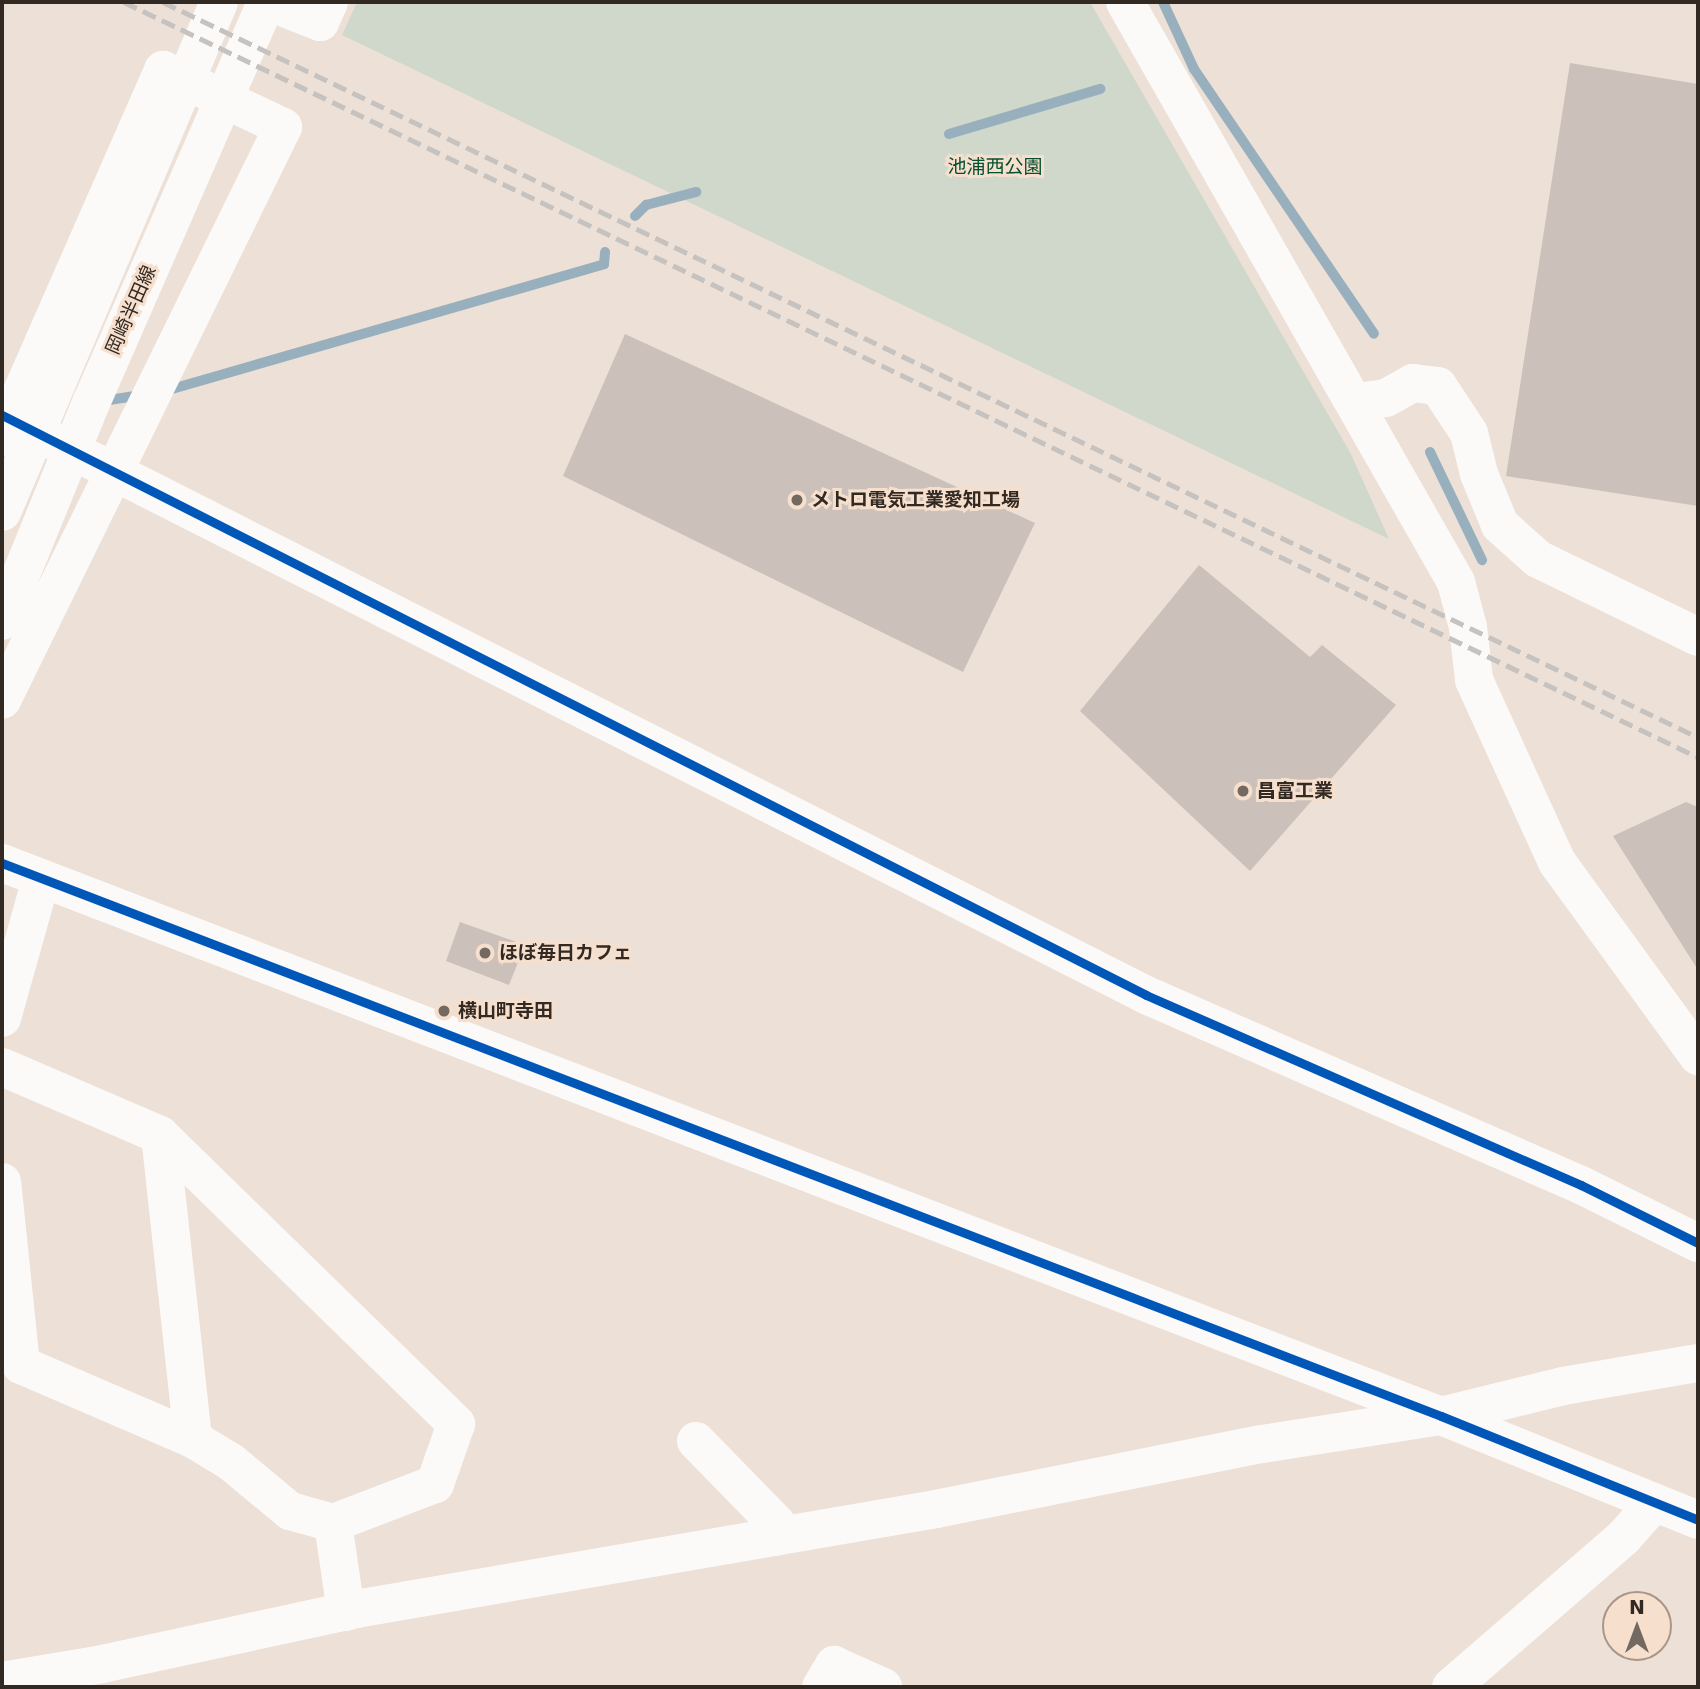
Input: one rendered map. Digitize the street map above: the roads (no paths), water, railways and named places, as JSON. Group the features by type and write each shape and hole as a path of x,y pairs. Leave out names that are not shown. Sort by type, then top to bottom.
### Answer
{"street":[{"name":"岡崎半田線","path":"2,512 219,2"},
{"name":"岡崎半田線","path":"2,621 92,401 268,2"},
{"path":"268,2 320,22 329,2"},
{"path":"1125,2 1357,402 1456,582 1468,627 1474,680 1557,862 1607,936 1698,1056"},
{"path":"2,700 114,469 283,127 163,70 5,424 114,469 1146,995 1581,1185 1698,1243"},
{"path":"1357,402 1386,398 1412,383 1438,386 1469,432 1479,474 1500,525 1538,559 1698,637"},
{"path":"2,863 1440,1416 1698,1520"},
{"path":"2,1018 41,879"},
{"path":"2,1067 160,1135 456,1424 435,1484 333,1523 290,1511 231,1462 193,1439 20,1365 2,1182"},
{"path":"160,1135 193,1439"},
{"path":"2,1681 115,1676 346,1612 776,1536 1262,1444 1440,1416 1563,1386 1698,1363"},
{"path":"696,1441 776,1523 776,1536"},
{"path":"1451,1687 1623,1538 1654,1503"},
{"path":"333,1523 346,1612"},
{"path":"821,1687 834,1665 883,1687"}],"waterway":[{"path":"1163,2 1194,69 1374,334"},
{"path":"949,134 1100,89"},
{"path":"635,216 646,205 696,192"},
{"path":"165,391 604,264 605,252"},
{"path":"103,401 140,395"},
{"path":"1430,452 1482,560"}],"railway":[{"path":"124,2 1698,757"},
{"path":"163,2 1698,737"}],"place":[{"name":"メトロ電気工業愛知工場","path":"797,500"},
{"name":"昌富工業","path":"1243,791"},
{"name":"ほぼ毎日カフェ","path":"485,953"},
{"name":"横山町寺田","path":"444,1011"}],"park label":[{"name":"池浦西公園","path":"995,167"}]}
